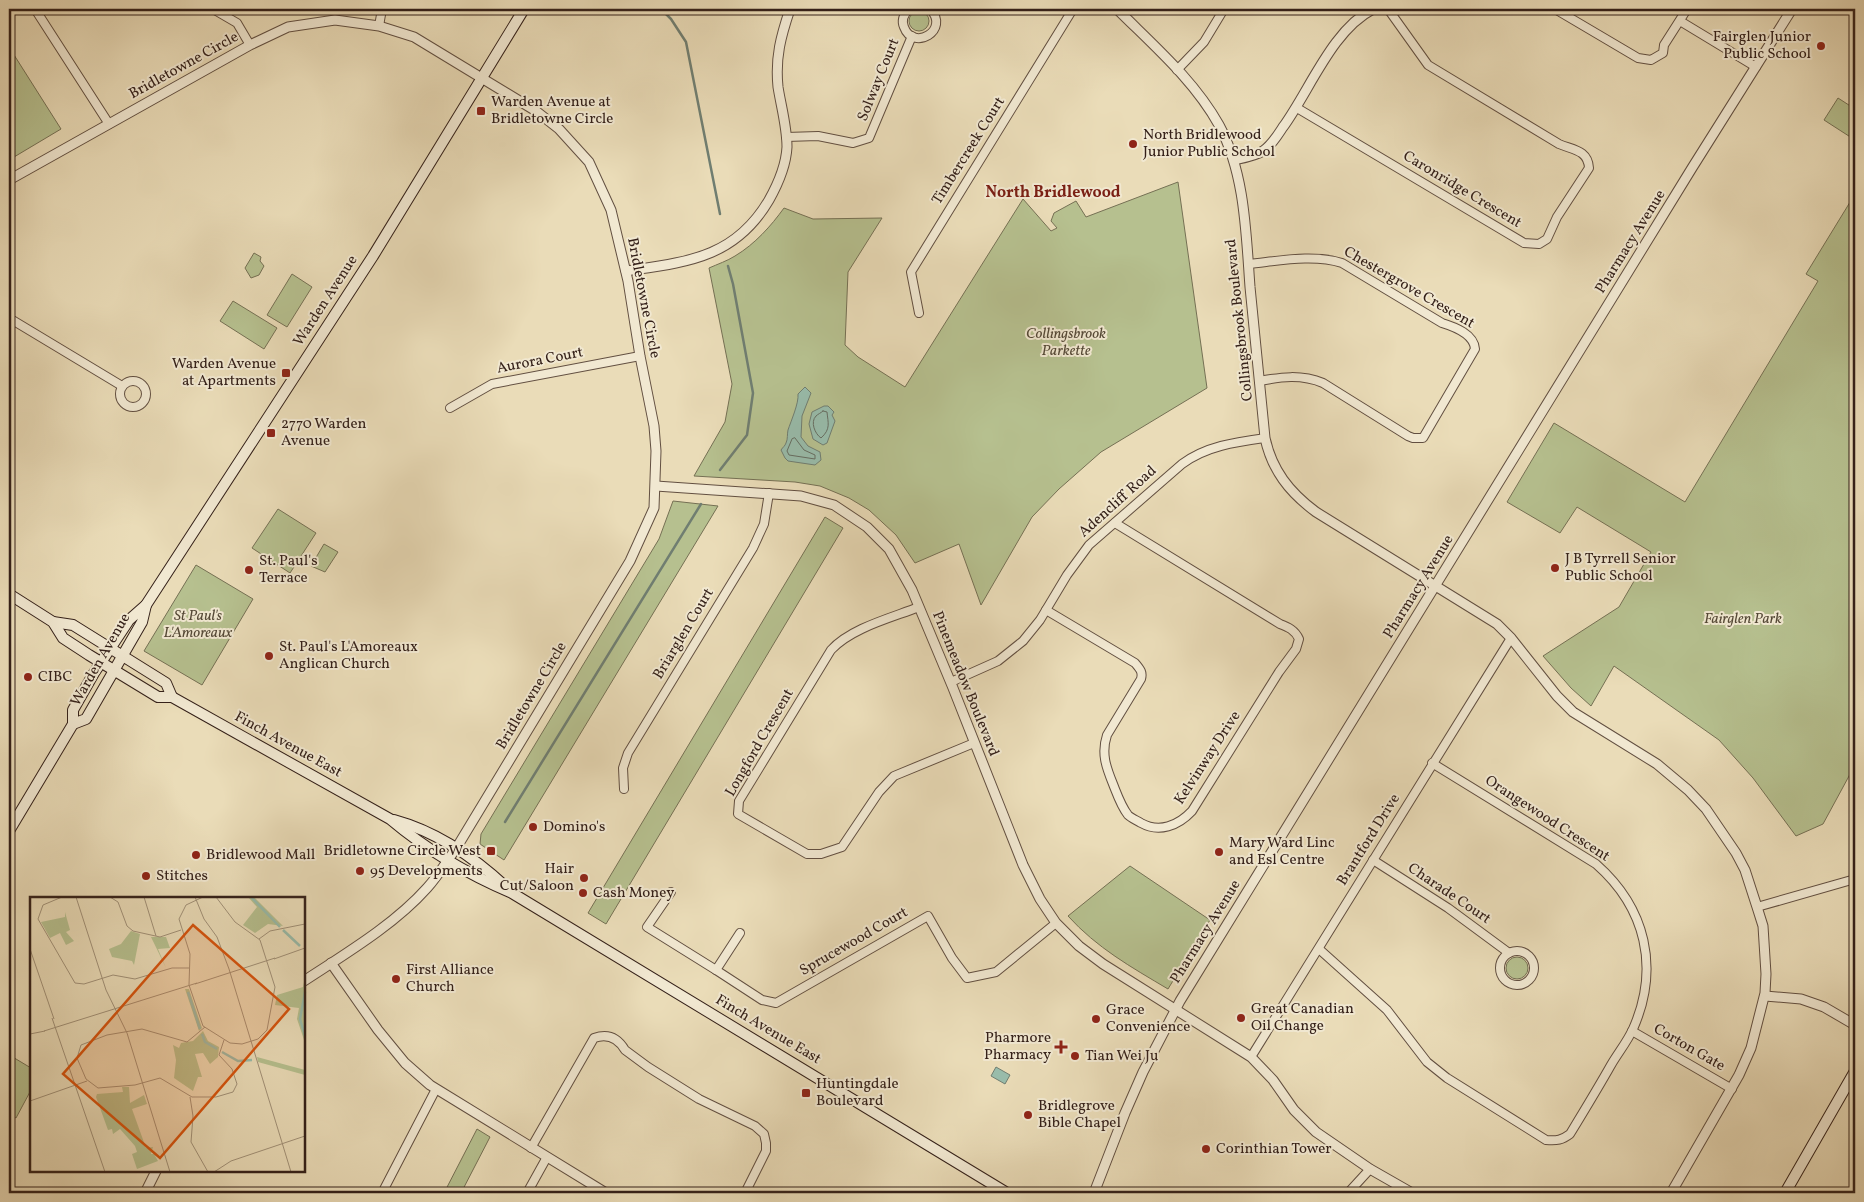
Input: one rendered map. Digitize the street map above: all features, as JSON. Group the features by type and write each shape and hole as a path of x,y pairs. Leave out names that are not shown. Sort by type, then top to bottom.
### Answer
{"main road":[{"name":"Warden Avenue","path":"9,831 73,724 73,710 110,649 129,620 146,605 373,256 524,9"},
{"name":"Finch Avenue East","path":"9,594 53,622 73,625 166,683 172,697"},
{"name":"Warden Avenue","path":"73,724 86,719 142,622 146,605"},
{"name":"Finch Avenue East","path":"53,622 63,638 158,697 172,697 390,819 413,838 448,861 479,879 512,893 1007,1193"},
{"name":"Finch Avenue East","path":"390,819 413,825 457,847 485,868 512,893"},
{"path":"1785,1193 1855,1071"}],"street":[{"path":"35,9 108,124"},
{"path":"213,9 237,24 250,45"},
{"path":"379,26 382,9"},
{"path":"626,271 702,256 723,248 738,238 759,216 777,187 786,155 786,136 778,89 778,52 790,9"},
{"name":"Solway Court","path":"909,9 903,18 907,33 922,38 932,33 936,22 930,9"},
{"name":"Timbercreek Court","path":"919,313 911,272 1073,9"},
{"name":"Collingsbrook Boulevard","path":"1117,9 1177,70 1208,107 1234,160 1241,201 1265,438 1275,469 1291,492 1305,504 1491,620 1511,638 1557,696 1573,712 1657,764 1688,790 1715,820 1745,870 1763,926 1766,974 1765,996 1751,1048 1732,1089 1671,1193"},
{"path":"1177,70 1204,42 1224,9"},
{"path":"1234,160 1255,154 1270,145 1297,108 1338,39 1355,20 1373,9"},
{"name":"Caronridge Crescent","path":"1297,108 1524,243 1539,244 1547,239 1557,217 1589,168 1588,158 1582,152 1559,144 1428,65 1388,9"},
{"path":"1555,9 1622,50 1644,60 1658,57 1663,52 1664,45 1687,9"},
{"name":"Pharmacy Avenue","path":"1094,1193 1143,1072 1175,1010 1692,168 1792,9"},
{"name":"Bridletowne Circle","path":"9,180 250,45 288,27 335,20 379,26 414,37 544,117 559,129 589,162 611,210 626,271 654,426 656,486 654,508 630,561 448,861 427,888 406,909 369,938 305,980"},
{"path":"1680,21 1756,67"},
{"name":"Solway Court","path":"786,136 828,137 853,143 869,138 912,36"},
{"name":"Chestergrove Crescent","path":"1248,264 1316,259 1330,259 1342,263 1442,323 1460,330 1472,339 1475,344 1475,349 1466,367 1423,438 1408,436 1323,383 1311,378 1299,376 1259,381"},
{"path":"9,318 122,386"},
{"name":"Aurora Court","path":"450,408 492,384 640,356"},
{"name":"Adencliff Road","path":"951,682 998,661 1022,641 1046,610 1067,575 1089,545 1189,458 1213,447 1265,438"},
{"name":"Pinemeadow Boulevard","path":"656,486 791,494 818,499 834,505 867,526 888,549 912,590 951,682 1026,871 1040,899 1056,923 1091,955 1251,1057 1273,1080 1294,1110 1316,1132 1370,1169 1412,1193"},
{"name":"Briarglen Court","path":"624,789 623,768 628,753 753,548 764,524 769,493"},
{"name":"Kelvinway Drive","path":"1046,610 1135,663 1141,670 1143,674 1141,679 1106,736 1104,760 1118,799 1129,816 1148,827 1154,828 1170,826 1184,820 1192,811 1279,672 1296,649 1299,639 1296,632 1290,628 1280,624 1115,523"},
{"name":"Longford Crescent","path":"919,607 859,631 837,644 831,650 740,801 738,814 807,854 821,854 833,851 842,847 879,792 894,776 974,743"},
{"name":"Brantford Drive","path":"1251,1057 1511,638"},
{"name":"Orangewood Crescent","path":"1319,949 1386,1010 1427,1062 1447,1078 1546,1140 1557,1141 1564,1139 1570,1134 1632,1031 1640,1009 1647,979 1645,944 1633,910 1618,886 1596,864 1432,764"},
{"name":"Charade Court","path":"1373,860 1448,908 1509,953 1520,951 1530,957 1534,967 1530,978 1526,982 1521,984 1510,983 1502,976 1500,966 1502,960 1509,953"},
{"path":"1757,907 1855,880"},
{"name":"Sprucewood Court","path":"671,892 648,927 762,1000 776,1003 928,916 952,958 967,978 996,972 1056,923"},
{"path":"716,970 740,932"},
{"path":"331,964 404,1063 436,1089 606,1193"},
{"path":"1765,996 1801,999 1824,1007 1855,1025"},
{"name":"Corton Gate","path":"1632,1031 1732,1089"},
{"path":"531,1148 594,1038 600,1036 610,1037 622,1044 625,1050 666,1079 707,1104 760,1130 766,1143 766,1151 745,1193"},
{"path":"382,1193 436,1089"},
{"path":"527,1193 547,1157"},
{"path":"1348,1193 1370,1169"},
{"path":"145,1193 156,1172"}],"green space":[{"path":"915,11 923,11 929,17 929,25 923,31 915,31 909,25 909,17"},
{"path":"9,47 61,129 9,160"},
{"path":"1838,98 1855,109 1855,140 1824,120"},
{"name":"Collingsbrook Parkette","path":"1178,182 1207,388 1101,452 1059,489 1032,517 981,605 959,544 915,563 896,535 869,510 849,498 820,486 795,482 694,476 725,422 732,384 709,268 732,258 749,246 768,228 784,208 813,219 882,218 848,272 845,345 858,357 905,387 1023,199 1051,231 1057,228 1051,221 1054,213 1076,201 1086,217"},
{"name":"Fairglen Park","path":"1855,194 1855,765 1823,824 1796,836 1753,778 1719,740 1614,666 1591,706 1571,688 1543,656 1619,607 1651,552 1577,507 1560,533 1507,502 1554,423 1685,502 1818,281 1806,274"},
{"path":"254,253 261,257 260,261 264,266 259,275 251,278 245,268"},
{"path":"292,274 312,287 287,327 267,315"},
{"path":"233,301 277,328 264,349 220,321"},
{"path":"673,501 718,506 504,860 480,844 481,834 659,539"},
{"path":"278,509 316,533 290,573 252,548"},
{"path":"825,517 843,528 606,924 588,913"},
{"path":"324,544 338,552 325,572 311,566"},
{"name":"St Paul's L'Amoreaux","path":"196,565 253,599 202,685 144,651"},
{"path":"1130,866 1210,920 1168,989 1128,965 1103,947 1068,916"},
{"path":"1517,957 1525,960 1528,968 1525,976 1517,979 1509,976 1506,968 1509,960"},
{"path":"11,1056 30,1067 30,1092 16,1118 9,1114 9,1059"},
{"path":"477,1129 490,1137 461,1193 444,1193"}],"water":[{"path":"805,387 811,393 802,416 801,437 808,446 820,452 821,460 815,465 788,461 781,450 787,441 788,430 796,407 798,394"},
{"path":"828,406 834,412 832,415 835,421 827,443 823,445 813,439 809,424 812,412"},
{"path":"996,1067 1010,1075 1005,1084 991,1076"}],"waterway":[{"path":"661,9 671,19 686,42 720,214"},
{"path":"720,470 747,435 753,393 728,266"},
{"path":"505,822 701,504"}],"place":[{"name":"Fairglen Junior Public School","path":"1821,46"},
{"name":"Warden Avenue at Bridletowne Circle","path":"481,111"},
{"name":"North Bridlewood Junior Public School","path":"1133,144"},
{"name":"Warden Avenue at Apartments","path":"286,373"},
{"name":"2770 Warden Avenue","path":"271,433"},
{"name":"J B Tyrrell Senior Public School","path":"1555,568"},
{"name":"St. Paul's Terrace","path":"249,570"},
{"name":"St. Paul's L'Amoreaux Anglican Church","path":"269,656"},
{"name":"CIBC","path":"28,677"},
{"name":"Domino's","path":"533,827"},
{"name":"Bridletowne Circle West","path":"491,851"},
{"name":"Mary Ward Linc and Esl Centre","path":"1219,852"},
{"name":"Bridlewood Mall","path":"196,855"},
{"name":"95 Developments","path":"360,871"},
{"name":"Stitches","path":"146,876"},
{"name":"Hair Cut/Saloon","path":"584,878"},
{"name":"Cash Money","path":"583,893"},
{"name":"First Alliance Church","path":"396,979"},
{"name":"Great Canadian Oil Change","path":"1241,1018"},
{"name":"Grace Convenience","path":"1096,1019"},
{"name":"Pharmore Pharmacy","path":"1061,1047"},
{"name":"Tian Wei Ju","path":"1075,1056"},
{"name":"Huntingdale Boulevard","path":"806,1093"},
{"name":"Bridlegrove Bible Chapel","path":"1028,1115"},
{"name":"Corinthian Tower","path":"1206,1149"}],"district":[{"name":"North Bridlewood","path":"1053,193"}]}
